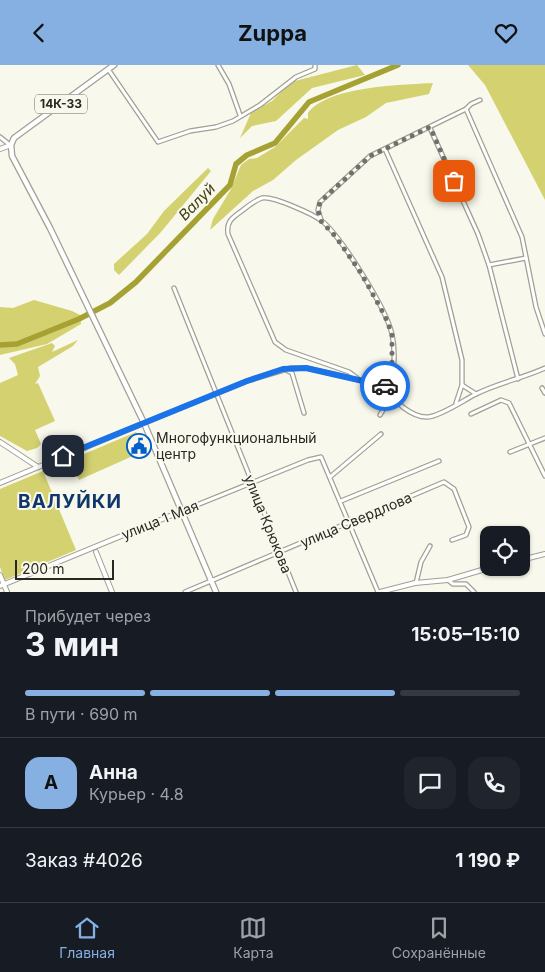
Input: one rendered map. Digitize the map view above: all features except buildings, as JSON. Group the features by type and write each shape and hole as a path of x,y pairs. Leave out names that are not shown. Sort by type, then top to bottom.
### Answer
{"main road":[{"name":"14К-33","path":"11,145 14,138 107,67 114,65"},
{"path":"0,149 11,145 14,162 81,292 144,423 216,592"},
{"path":"0,483 144,423"},
{"path":"0,442 38,467"},
{"name":"улица 1 Мая","path":"2,585 182,511"},
{"path":"96,552 112,592"},
{"path":"530,558 545,554"},
{"path":"379,592 415,583 448,580 480,571"},
{"path":"0,575 2,585 7,592"}],"street":[{"path":"218,65 228,84 240,115"},
{"path":"107,67 158,142 190,131 216,127 233,121 240,115 260,105 296,77 311,72 315,69 316,65"},
{"path":"321,221 318,210 320,202 370,156 466,109 471,104 480,100"},
{"path":"466,109 522,237 545,334"},
{"path":"430,127 478,234 489,265 518,379"},
{"path":"0,137 11,145"},
{"path":"385,149 442,277 462,360 462,385 456,403"},
{"path":"356,378 349,372 286,350 275,342 228,234 227,226 231,219 246,207 260,199 270,198 321,221 336,237 361,273 385,316 392,334 393,357 392,377 387,386 391,397 407,409 428,417 440,413 476,394 545,368"},
{"path":"489,265 526,258"},
{"name":"улица Крюкова","path":"174,288 296,592"},
{"path":"144,423 283,369 306,368 387,386"},
{"path":"283,369 292,373 304,413"},
{"path":"462,385 476,394"},
{"path":"542,388 545,393"},
{"path":"380,415 391,397"},
{"path":"471,414 501,400 509,403 545,476"},
{"path":"379,592 330,477 381,434"},
{"path":"510,452 545,438"},
{"name":"улица 1 Мая","path":"182,511 308,460 321,457 330,477"},
{"path":"341,501 439,461"},
{"name":"улица Свердлова","path":"185,592 444,482 454,489 468,527 466,535 452,540"},
{"path":"415,583 421,562 430,546"},
{"path":"448,580 453,584 466,584 474,592"}],"shaded area":[{"path":"357,65 365,75 312,88 276,121 252,126 240,138 251,113 272,101 291,82"},
{"path":"468,65 545,65 545,200 485,85"},
{"path":"433,83 429,94 386,103 366,117 338,130 296,160 273,180 253,191 210,230 213,219 231,189 241,165 249,159 257,158 275,147 304,118 308,119 308,113 318,104 331,97 348,92 384,86"},
{"path":"208,168 211,171 161,232 119,275 114,270 114,264 147,234 164,211"},
{"path":"34,300 80,315 81,324 47,344 0,355 0,307 13,308"},
{"path":"78,340 73,346 38,367 40,376 35,384 38,383 55,421 35,430 41,444 37,448 27,451 0,436 0,383 18,375 15,364 9,358 52,343 55,346 52,352"},
{"path":"136,432 144,451 79,480 70,460"},
{"path":"43,471 76,550 5,580 0,567 0,489"}],"waterway":[{"name":"Валуй","path":"0,345 17,344 79,319 110,303 136,282 230,185 236,164 247,155 275,143 309,102 398,65"}],"way so far":[{"path":"385,386 387,386 392,377 392,334 385,316 361,273 336,237 321,221 318,210 320,202 370,156 430,127 454,181"}],"place":[{"name":"Многофункциональный центр","path":"139,446"}],"district":[{"name":"ВАЛУЙКИ","path":"70,501"}],"route":[{"path":"63,456 247,381 283,369 306,368 385,386"}]}
